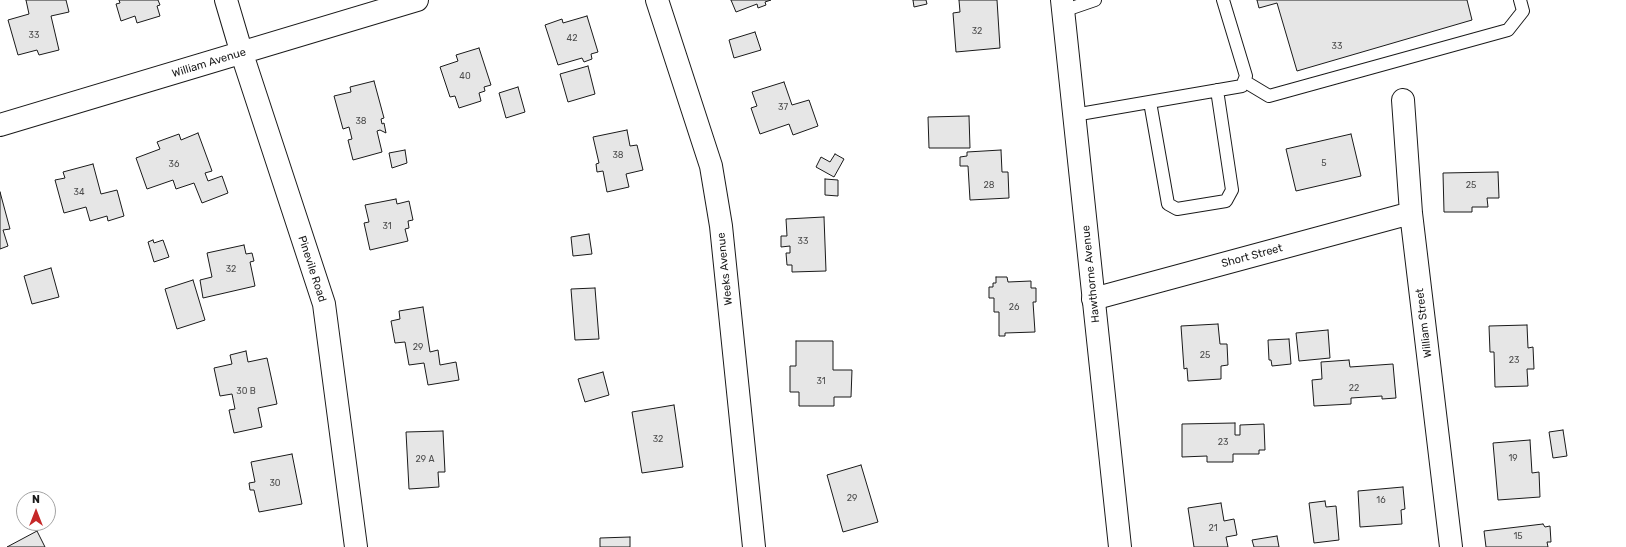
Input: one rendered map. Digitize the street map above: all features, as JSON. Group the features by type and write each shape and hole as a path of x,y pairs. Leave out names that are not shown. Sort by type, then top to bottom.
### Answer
{"street":[{"name":"Pinevile Road","path":"226,0 242,54 324,304 356,547"},
{"name":"William Avenue","path":"0,125 242,54 417,0"},
{"name":"Weeks Avenue","path":"656,0 711,166 721,226 754,547"},
{"name":"Hawthorne Avenue","path":"1063,6 1120,547"},
{"name":"William Street","path":"1403,100 1411,213 1451,547"},
{"name":"Short Street","path":"1093,299 1411,213"}],"lane":[{"path":"1063,6 1095,0"},
{"path":"1074,115 1242,86 1246,76 1223,0"},
{"path":"1244,81 1268,96 1508,30 1523,11 1520,0"},
{"path":"1150,102 1168,204 1177,209 1226,201 1232,190 1217,90"}],"building":[{"path":"26,0 66,0 69,12 51,16 59,50 39,55 37,50 18,55 8,20 29,14"},
{"path":"119,0 158,0 160,5 157,6 160,16 137,23 135,16 121,21 116,4 120,3"},
{"path":"731,0 771,0 765,2 766,5 758,8 757,4 736,12"},
{"path":"913,0 926,0 927,4 914,7"},
{"path":"959,0 997,0 1000,48 956,52 953,13 960,12"},
{"path":"1257,0 1467,0 1472,20 1297,71 1277,3 1259,8"},
{"path":"587,16 598,52 591,54 592,59 584,62 582,58 558,65 545,25 562,19 563,23"},
{"path":"755,32 761,50 734,58 729,40"},
{"path":"479,48 491,85 484,87 485,91 479,93 481,101 459,108 455,96 450,97 440,67 458,61 456,55"},
{"path":"588,66 595,94 568,102 560,74"},
{"path":"374,81 384,118 381,119 382,124 384,123 386,133 380,130 377,131 382,152 353,160 348,140 352,139 349,127 343,129 334,96 351,92 350,87"},
{"path":"784,82 792,105 809,100 818,126 793,135 789,124 760,134 751,108 757,106 752,92"},
{"path":"518,87 525,112 506,118 499,93"},
{"path":"969,116 970,148 929,148 928,117"},
{"path":"627,130 630,146 637,145 643,170 626,174 629,187 607,192 603,171 597,172 596,164 599,163 593,137"},
{"path":"198,133 212,171 205,173 208,181 222,176 228,193 202,203 194,183 176,189 173,180 147,189 136,158 160,149 157,142 179,134 181,140"},
{"path":"1351,134 1361,176 1296,191 1286,149"},
{"path":"405,150 407,163 392,168 389,153"},
{"path":"1001,150 1002,172 1008,172 1009,198 970,200 968,166 960,166 960,157 967,156 967,152"},
{"path":"835,154 844,159 834,177 816,167 821,157 830,162"},
{"path":"93,164 101,194 117,190 124,216 108,221 107,216 90,221 86,207 64,213 55,180 65,178 63,172"},
{"path":"1498,172 1499,198 1487,198 1488,207 1472,207 1472,212 1444,212 1443,173"},
{"path":"825,179 838,180 838,196 825,195"},
{"path":"0,192 10,229 3,230 8,246 0,249"},
{"path":"396,199 397,204 409,201 413,220 408,221 409,228 405,229 408,241 370,250 364,223 369,222 365,205"},
{"path":"824,217 826,271 792,272 792,265 787,265 786,253 790,253 790,246 781,247 781,236 787,236 786,219"},
{"path":"589,234 592,254 573,256 571,237"},
{"path":"153,240 154,243 163,240 169,257 154,262 148,242"},
{"path":"244,245 246,254 252,253 254,261 250,262 255,286 203,298 200,280 212,277 207,253"},
{"path":"51,268 59,297 32,304 24,276"},
{"path":"996,277 1007,277 1008,282 1031,281 1031,288 1036,288 1036,302 1033,302 1035,332 1005,333 1005,336 999,336 999,312 994,312 994,298 989,298 989,287 993,287 993,283 996,283"},
{"path":"193,280 205,320 177,329 165,289"},
{"path":"595,288 599,339 575,340 571,289"},
{"path":"423,307 430,352 438,350 440,365 456,362 459,380 428,385 424,363 409,365 405,342 395,343 391,321 400,319 399,311"},
{"path":"1218,324 1220,344 1227,344 1228,365 1221,366 1221,379 1188,381 1187,368 1184,369 1181,326"},
{"path":"1527,325 1528,348 1533,347 1534,369 1527,369 1528,386 1495,387 1494,352 1490,352 1489,326"},
{"path":"1328,330 1330,358 1299,361 1296,333"},
{"path":"1289,339 1291,364 1272,366 1271,360 1269,360 1268,340"},
{"path":"796,341 833,341 833,370 852,370 851,397 834,397 834,406 799,406 799,392 790,392 790,366 796,366"},
{"path":"246,351 248,362 267,358 277,404 258,408 262,427 234,433 229,410 235,409 232,394 220,396 214,368 232,364 230,355"},
{"path":"1349,360 1350,367 1393,364 1396,398 1382,399 1382,396 1351,398 1351,404 1314,406 1312,380 1322,379 1321,362"},
{"path":"603,372 609,395 585,402 578,379"},
{"path":"674,405 683,467 642,473 632,412"},
{"path":"1235,423 1235,435 1240,435 1240,425 1264,424 1265,450 1259,450 1259,454 1233,454 1233,462 1207,462 1207,456 1182,457 1182,424"},
{"path":"1563,430 1567,456 1553,458 1549,432"},
{"path":"443,431 445,472 438,472 439,487 409,489 406,432"},
{"path":"1530,440 1532,473 1539,472 1540,497 1498,500 1493,443"},
{"path":"292,454 302,504 259,512 254,490 250,490 249,483 255,482 251,462"},
{"path":"861,465 878,522 843,532 827,475"},
{"path":"1403,487 1405,509 1401,510 1402,524 1360,527 1358,491"},
{"path":"1325,501 1326,507 1336,506 1339,540 1314,543 1309,503"},
{"path":"1221,503 1224,521 1234,519 1237,535 1226,537 1228,547 1194,547 1188,508"},
{"path":"1543,524 1545,527 1550,526 1551,542 1547,542 1548,547 1486,547 1484,531"},
{"path":"37,531 45,547 7,547"},
{"path":"1277,536 1279,547 1254,547 1252,540"},
{"path":"630,537 630,547 600,547 600,538"}]}
